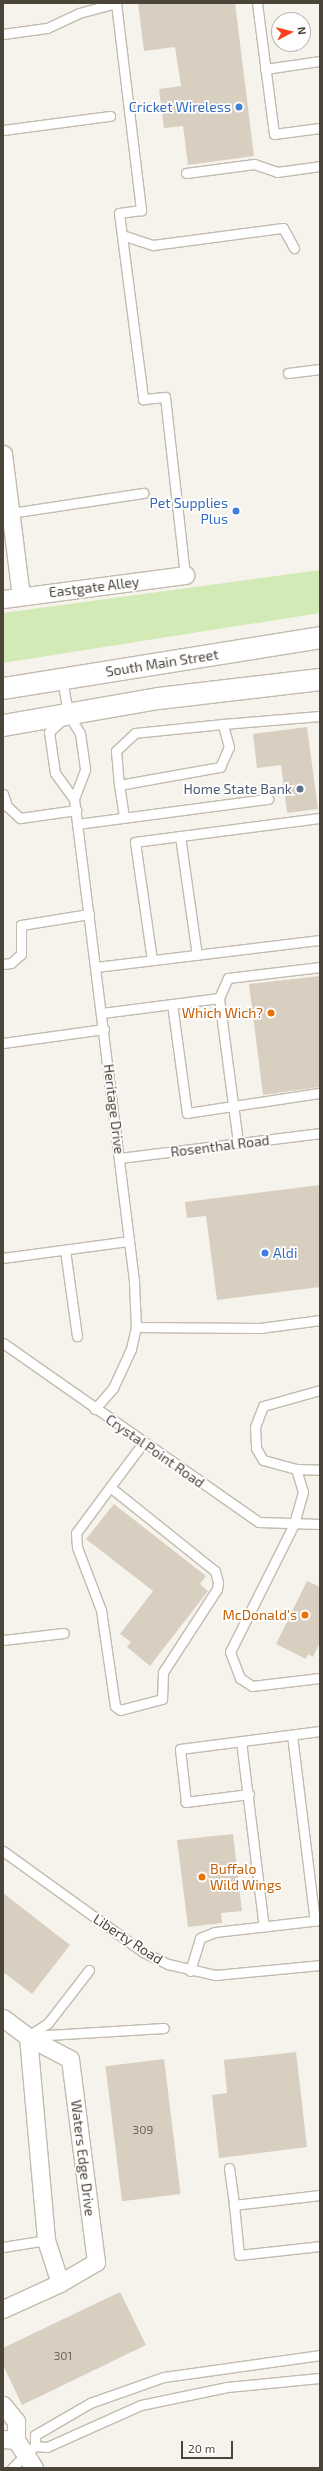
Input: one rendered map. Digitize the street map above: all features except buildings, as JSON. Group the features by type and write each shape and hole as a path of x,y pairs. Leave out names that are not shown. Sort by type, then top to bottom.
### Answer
{"street":[{"path":"3,454 22,596"},
{"name":"Eastgate Alley","path":"3,598 185,575"},
{"name":"South Main Street","path":"3,688 320,637"},
{"path":"3,725 158,698 320,679"},
{"name":"Waters Edge Drive","path":"3,2018 28,2037 70,2059 96,2262 60,2283 3,2309"},
{"path":"28,2037 46,2240 60,2283"},
{"path":"3,2405 16,2421 20,2445 34,2468"}],"lane":[{"path":"3,34 48,28 79,13 116,3 141,210 119,213 143,399 165,397 185,575"},
{"path":"257,3 274,134 320,128"},
{"path":"265,69 320,62"},
{"path":"3,130 110,116"},
{"path":"186,173 254,164 277,172 320,166"},
{"path":"122,235 153,245 283,228 294,248"},
{"path":"288,373 320,369"},
{"path":"11,513 144,493"},
{"path":"62,679 68,714 80,734 85,770 74,799"},
{"name":"Heritage Drive","path":"68,714 49,732 55,773 74,799 76,810 120,1158 136,1327 124,1368 95,1409"},
{"path":"124,818 118,785 116,751 135,733 320,716"},
{"path":"118,785 220,767 229,747 223,724"},
{"path":"3,794 7,806 20,818 76,810"},
{"path":"77,824 268,799"},
{"path":"152,960 134,842 320,818"},
{"path":"180,836 197,955"},
{"path":"3,964 11,963 22,954 21,925 89,914"},
{"path":"96,967 320,940"},
{"path":"238,1143 219,998 228,978 320,967"},
{"path":"102,1013 219,998"},
{"path":"172,1004 186,1112 233,1107 320,1093"},
{"path":"3,1043 104,1029"},
{"name":"Rosenthal Road","path":"120,1158 320,1133"},
{"path":"3,1258 129,1241"},
{"path":"65,1250 77,1336"},
{"path":"136,1327 260,1328 320,1320"},
{"name":"Crystal Point Road","path":"3,1344 143,1443 259,1522 320,1524"},
{"path":"320,1390 263,1406 255,1427 256,1448 264,1460 296,1468 320,1470"},
{"path":"110,1487 215,1571 218,1582 217,1590 163,1672 162,1699 120,1710 115,1706 101,1610 77,1547 76,1533 110,1487 143,1443"},
{"path":"296,1468 303,1492 294,1524 230,1652 240,1678 252,1686 320,1678"},
{"path":"3,1640 64,1633"},
{"path":"248,1794 186,1802 180,1749 320,1731"},
{"path":"190,1971 200,1938 215,1932 318,1920 292,1735"},
{"path":"241,1741 264,1927"},
{"name":"Liberty Road","path":"3,1851 143,1952 190,1971 238,1975 320,1965"},
{"path":"28,2037 48,2023 89,1970"},
{"path":"28,2037 164,2028"},
{"path":"229,2168 239,2255 320,2246"},
{"path":"234,2205 320,2195"},
{"path":"3,2247 46,2240"},
{"path":"12,2468 20,2445 90,2403 164,2377 320,2355"},
{"path":"20,2445 47,2447 141,2405 227,2387 320,2378"}],"green space":[{"path":"320,570 320,613 3,663 3,613"}],"place":[{"name":"Cricket Wireless","path":"239,107"},
{"name":"Pet Supplies Plus","path":"236,511"},
{"name":"Home State Bank","path":"300,789"},
{"name":"Which Wich?","path":"271,1013"},
{"name":"Aldi","path":"265,1253"},
{"name":"McDonald's","path":"305,1615"},
{"name":"Buffalo Wild Wings","path":"202,1877"}]}
